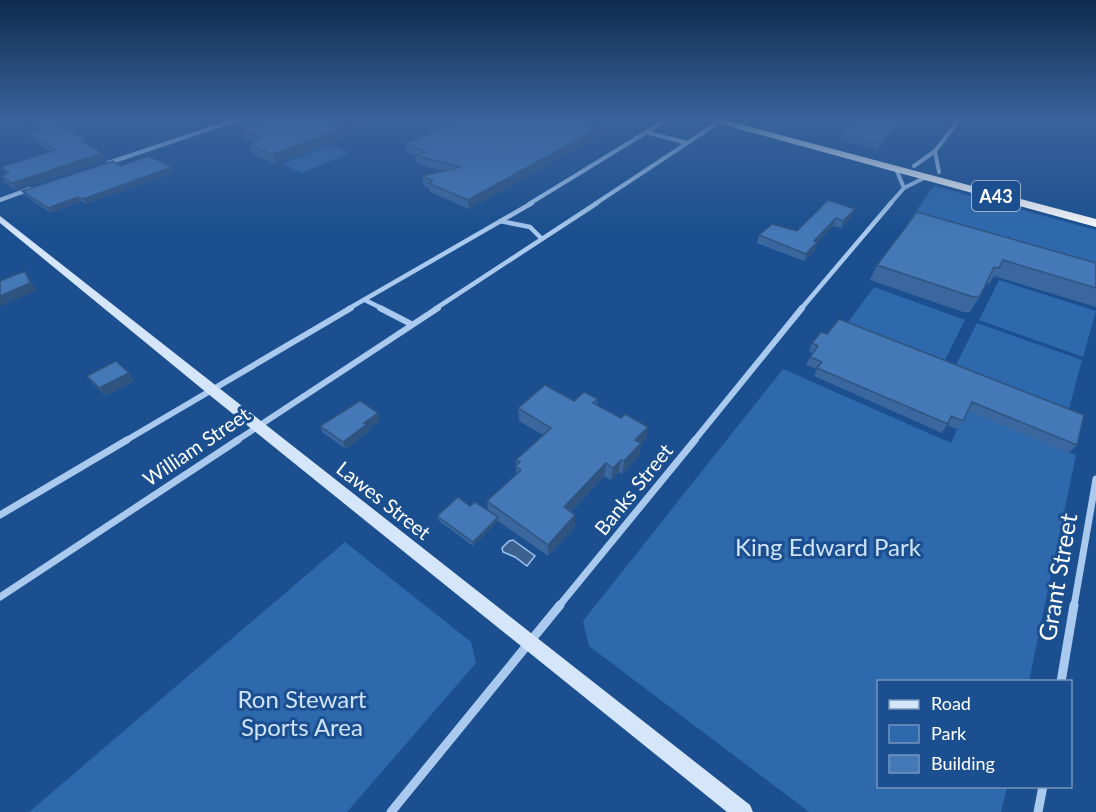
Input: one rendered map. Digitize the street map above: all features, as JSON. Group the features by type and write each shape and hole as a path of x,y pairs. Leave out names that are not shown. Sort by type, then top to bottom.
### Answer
{"highway":[{"name":"A43","path":"850,157 1096,223"},
{"name":"A43","path":"879,157 1096,212"},
{"path":"914,166 926,177"}],"main road":[{"name":"Lawes Street","path":"0,219 256,426 743,812"}],"street":[{"path":"98,167 127,157"},
{"name":"William Street","path":"0,515 609,157"},
{"name":"William Street","path":"0,597 666,157"},
{"path":"914,166 927,157"},
{"path":"936,157 939,172"},
{"path":"896,169 904,188"},
{"name":"Banks Street","path":"391,812 758,360 904,188 926,177"},
{"path":"0,200 34,188"},
{"path":"496,222 517,222 537,231 542,239"},
{"path":"365,300 411,324"},
{"name":"Grant Street","path":"1061,680 1096,479"},
{"path":"1038,812 1042,788"}],"green space":[{"path":"300,157 341,157 302,173 282,164"},
{"path":"934,186 1096,230 1096,283 906,225"},
{"path":"999,280 1096,311 1083,357 979,320"},
{"path":"874,287 965,320 941,368 843,329"},
{"path":"977,323 1082,360 1067,416 953,371"},
{"name":"King Edward Park","path":"783,369 951,443 966,409 1076,455 1029,680 877,680 877,788 1007,788 1001,812 809,812 589,646 583,621"},
{"name":"Ron Stewart Sports Area","path":"345,542 471,642 476,663 347,812 29,812"}],"shaded area":[{"path":"513,540 535,556 527,566 503,552 502,548"}],"building":[{"path":"34,157 90,157 12,183 1,176 9,173 2,168"},
{"path":"151,157 172,167 83,199 78,197 48,208 22,191 113,161 121,166"},
{"path":"422,157 546,157 468,200 428,183 433,181 422,176 461,167"},
{"path":"828,200 855,209 843,221 836,218 814,241 817,242 806,254 759,235 772,224 797,231"},
{"path":"917,212 1096,263 1096,288 1003,260 999,268 994,267 980,296 973,297 877,265"},
{"path":"25,271 30,283 0,296 0,281"},
{"path":"839,319 1084,415 1077,445 972,402 963,421 951,416 948,424 817,368 822,362 810,357 818,346 812,343 821,332 827,334"},
{"path":"116,361 129,373 99,388 87,376"},
{"path":"545,385 574,401 584,392 598,399 593,403 621,418 625,414 648,427 635,440 641,443 624,461 621,460 613,468 606,463 564,507 575,515 548,545 487,501 521,470 515,466 520,462 516,460 551,428 518,408"},
{"path":"360,401 378,413 343,442 320,426"},
{"path":"458,497 470,506 475,502 498,517 473,542 437,516"}]}
